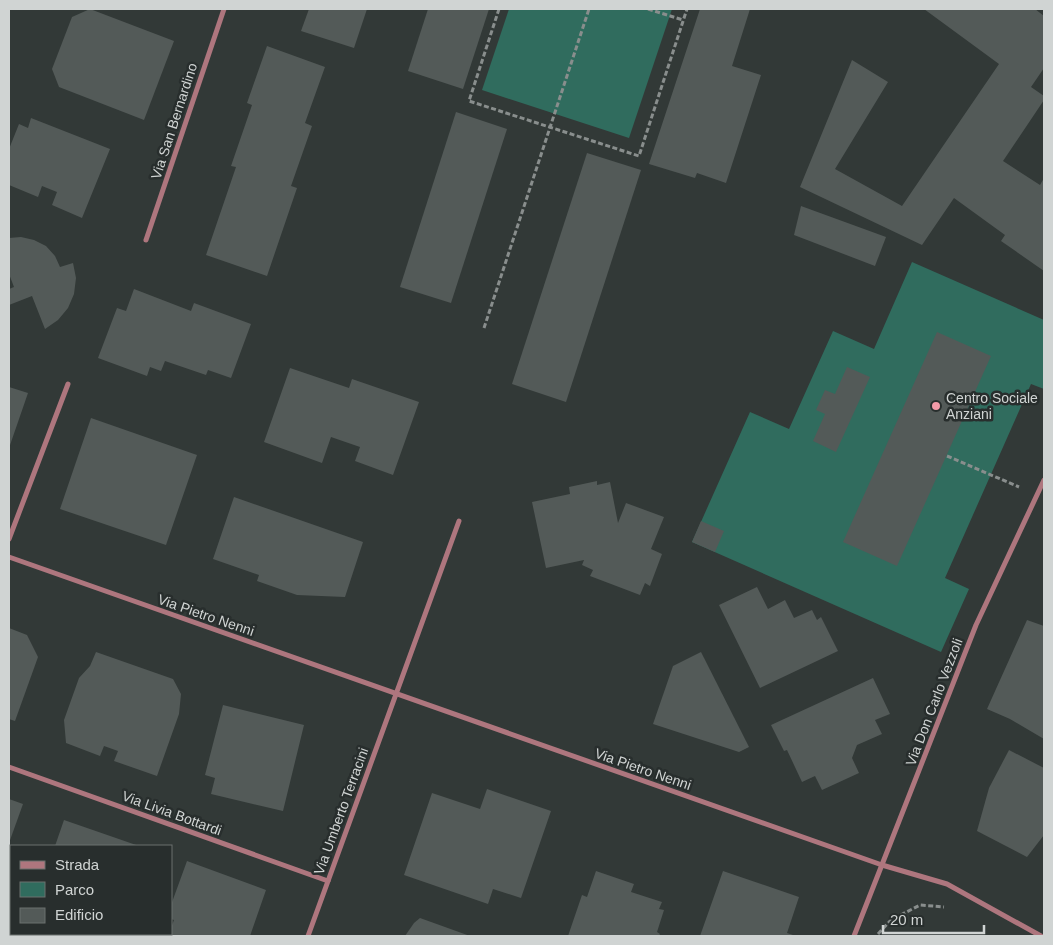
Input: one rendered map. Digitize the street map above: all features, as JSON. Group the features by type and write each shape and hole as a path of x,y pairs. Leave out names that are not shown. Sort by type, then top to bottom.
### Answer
{"street":[{"name":"Via San Bernardino","path":"146,240 224,9"},
{"path":"9,539 68,384"},
{"name":"Via Don Carlo Vezzoli","path":"854,936 976,625 1044,480"},
{"path":"396,693 459,521"},
{"name":"Via Pietro Nenni","path":"9,557 882,865 947,884 1041,936"},
{"name":"Via Umberto Terracini","path":"308,936 396,693"},
{"name":"Via Livia Bottardi","path":"9,767 328,881"}],"path":[{"path":"499,9 469,101 639,156 687,9"},
{"path":"484,328 589,9"},
{"path":"648,9 683,20"},
{"path":"947,456 1037,495"}],"green space":[{"path":"509,9 672,9 629,138 482,90"},
{"path":"912,262 1044,320 1044,389 1031,384 945,578 969,589 941,652 692,542 750,412 789,429 833,331 874,349"}],"building":[{"path":"90,9 174,41 144,120 59,87 52,69 72,17"},
{"path":"309,9 367,9 354,48 301,31"},
{"path":"428,9 489,9 463,89 408,71"},
{"path":"700,9 750,9 732,66 761,75 726,183 697,173 695,178 649,164"},
{"path":"924,9 1035,9 1044,16 1044,68 1031,87 1044,96 1044,100 1003,161 1040,185 1044,178 1044,271 1001,241 1005,235 954,198 922,245 800,187 852,60 888,82 835,169 902,206 999,64"},
{"path":"267,46 325,67 305,123 312,126 291,186 297,188 267,276 206,255 236,167 231,166 252,105 247,103"},
{"path":"456,112 507,129 451,303 400,287"},
{"path":"31,118 110,149 82,218 52,205 57,192 42,186 38,197 9,185 9,149 19,124 28,128"},
{"path":"587,153 641,170 566,402 512,384"},
{"path":"801,206 886,237 875,266 794,235"},
{"path":"21,237 34,240 46,246 55,256 60,267 73,263 76,278 74,294 68,308 58,320 45,329 32,296 9,305 9,289 14,287 9,274 9,238"},
{"path":"134,289 191,311 194,303 251,324 231,378 208,370 206,375 165,361 161,371 150,367 147,376 98,358 117,308 126,311"},
{"name":"Centro Sociale Anziani","path":"937,332 991,356 897,566 843,542"},
{"path":"847,367 870,377 836,452 813,441 825,414 816,410 825,390 835,394"},
{"path":"290,368 349,388 352,379 419,402 393,475 355,461 360,447 331,437 322,463 264,442"},
{"path":"9,387 28,393 9,448"},
{"path":"91,418 197,455 166,545 60,509"},
{"path":"597,481 597,485 610,482 618,523 626,503 664,517 651,549 662,554 650,586 645,583 640,595 590,576 593,570 582,565 584,560 546,568 532,502 570,494 569,487"},
{"path":"234,497 363,542 345,597 297,595 257,581 259,575 213,559"},
{"path":"701,521 724,531 715,552 692,542"},
{"path":"757,587 768,609 785,600 794,618 812,610 817,620 821,617 838,651 760,688 719,605"},
{"path":"1027,620 1044,626 1044,739 1010,719 987,709"},
{"path":"9,628 27,635 38,657 15,721 9,719"},
{"path":"96,652 173,679 181,694 179,714 157,776 114,761 118,751 104,746 100,756 66,743 64,720 79,678 90,666"},
{"path":"701,652 749,747 739,752 653,724 673,666"},
{"path":"873,678 890,714 875,720 882,734 857,745 852,758 859,773 822,790 815,776 802,782 787,750 784,751 771,725"},
{"path":"223,705 304,725 283,811 211,794 215,778 205,775"},
{"path":"1009,750 1044,768 1044,835 1027,857 977,831 989,788"},
{"path":"487,789 551,811 521,898 493,889 488,904 404,875 432,793 480,809"},
{"path":"9,799 23,804 9,843"},
{"path":"64,820 136,845 55,845"},
{"path":"187,861 266,890 250,936 168,936 172,935 174,920 172,919 172,902"},
{"path":"596,871 634,884 631,892 662,902 659,909 664,910 657,932 660,934 659,936 568,936 582,895 587,897"},
{"path":"723,871 799,897 787,933 796,936 700,936"},
{"path":"420,918 470,936 405,936"},
{"path":"38,935 120,935 119,936"}],"place":[{"name":"Centro Sociale Anziani","path":"936,406"}]}
